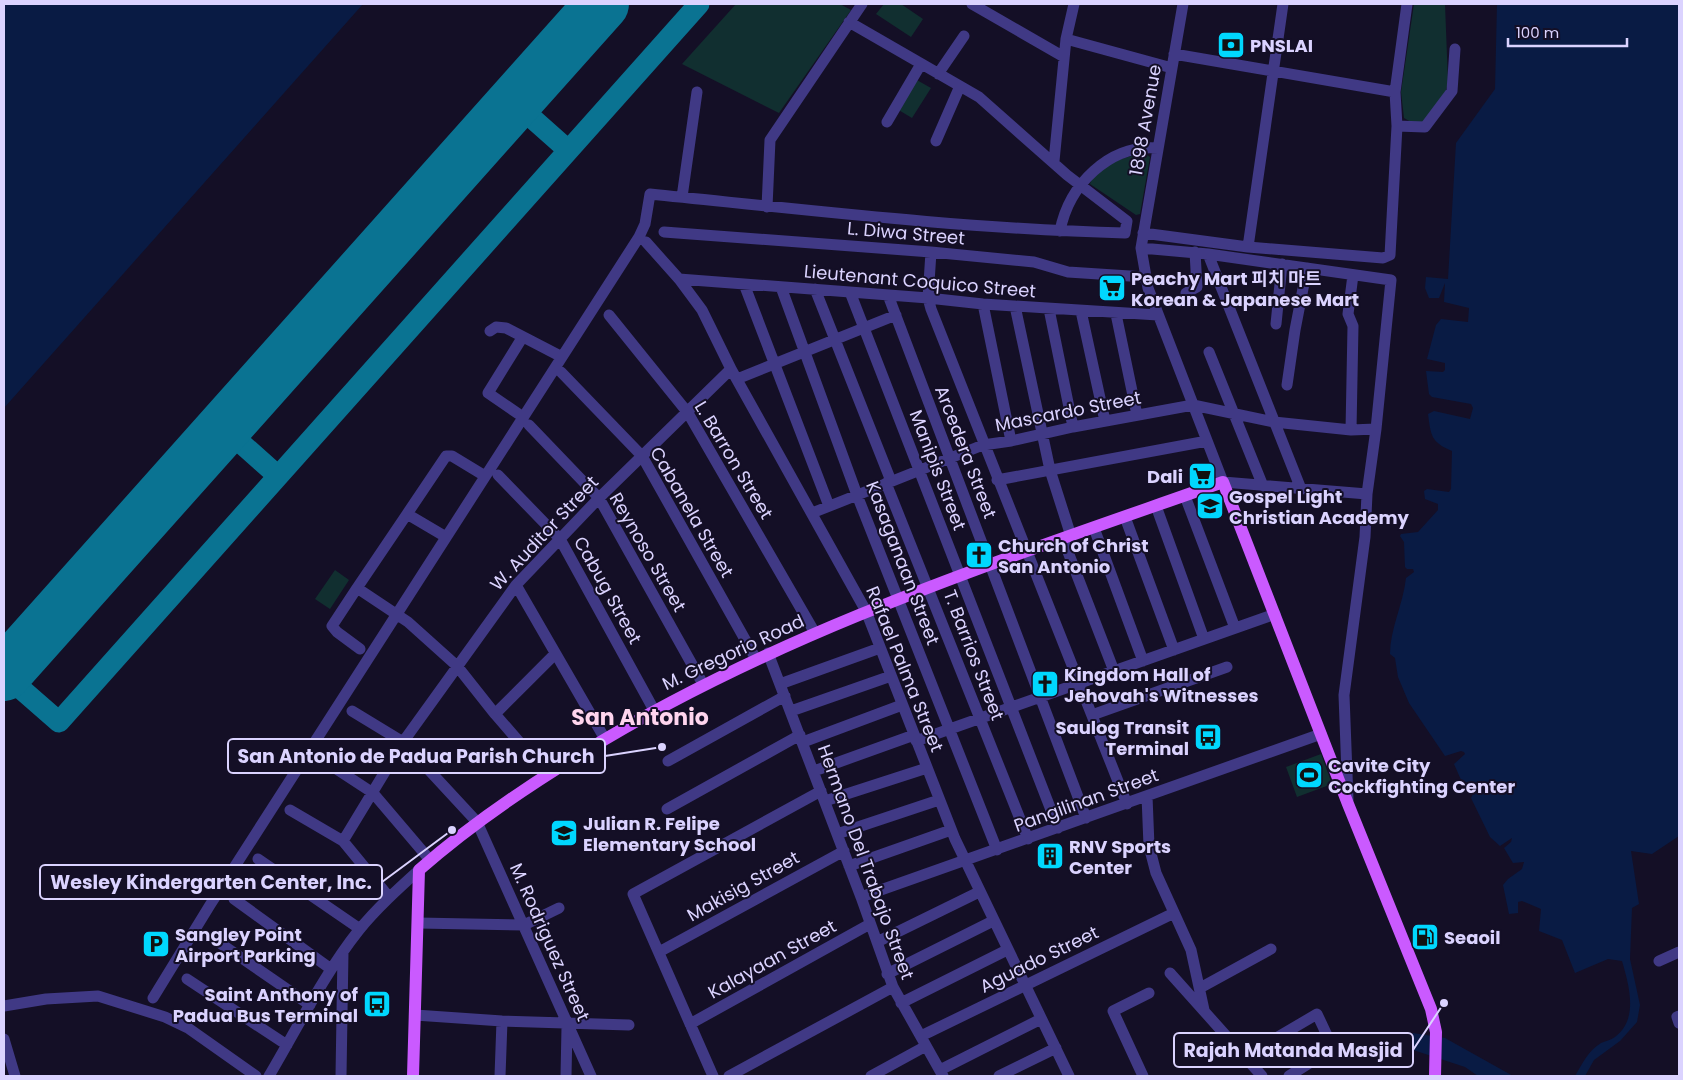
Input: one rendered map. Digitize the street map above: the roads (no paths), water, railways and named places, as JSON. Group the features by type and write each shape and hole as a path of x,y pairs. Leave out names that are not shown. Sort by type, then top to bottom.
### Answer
{"main road":[{"name":"M. Gregorio Road","path":"419,870 477,822 547,774 654,710 703,684 768,653 866,611 1223,482"},
{"path":"1223,482 1348,804 1431,1009 1436,1032 1436,1071"},
{"path":"413,1076 419,870"}],"street":[{"path":"767,207 770,140 862,4"},
{"path":"972,4 1064,57"},
{"path":"1054,161 1066,39 1074,4"},
{"name":"1898 Avenue","path":"1183,4 1142,242 1145,277 1223,482"},
{"path":"1248,247 1283,4"},
{"path":"1142,242 1248,247 1383,258 1390,255 1397,126 1395,92 1408,4"},
{"path":"153,998 485,476 526,421 562,357 639,237 645,224 650,194 767,207 1060,231 1124,233 1127,221 1080,185 979,97 849,22"},
{"path":"938,74 964,36"},
{"path":"1066,39 1172,68"},
{"path":"1397,126 1425,127 1452,91 1455,48"},
{"path":"1174,54 1395,92"},
{"path":"887,122 921,64"},
{"path":"936,141 960,86"},
{"path":"682,197 697,92"},
{"path":"1060,231 1063,213 1080,185 1109,159 1125,151 1141,148 1158,148"},
{"name":"L. Diwa Street","path":"664,232 931,252 1034,262 1068,272 1145,277"},
{"name":"Rafael Palma Street","path":"646,242 679,279 702,310 734,374 866,611 951,830 979,892 1069,1076"},
{"path":"1142,242 1208,254 1352,275 1388,278 1391,282 1376,429 1367,494 1365,537 1344,695 1348,804"},
{"path":"931,252 928,298 983,445 1127,804"},
{"path":"1186,293 1197,287 1195,252"},
{"path":"1208,254 1301,489"},
{"path":"1276,324 1282,264"},
{"path":"1288,385 1295,330 1307,268"},
{"path":"1350,430 1354,326 1348,314 1352,275"},
{"name":"Lieutenant Coquico Street","path":"679,279 1049,309 1158,315"},
{"path":"744,284 829,506"},
{"name":"Kasaganaan Street","path":"781,287 857,495 997,850"},
{"name":"T. Barrios Street","path":"815,289 979,719 1028,839"},
{"name":"Manipis Street","path":"850,292 1058,828"},
{"name":"Arcedera Street","path":"888,295 1086,818"},
{"path":"983,304 1011,441"},
{"path":"1015,306 1050,470 1067,537 1114,671"},
{"path":"1049,309 1073,427"},
{"path":"1081,311 1106,421"},
{"path":"1116,314 1137,415"},
{"name":"L. Barron Street","path":"609,315 688,413 815,633"},
{"path":"734,374 774,364 896,315"},
{"path":"490,331 501,327 562,357"},
{"name":"Reynoso Street","path":"522,338 488,393 526,421 599,498 703,684"},
{"path":"1209,352 1263,486"},
{"name":"Cabanela Street","path":"561,372 642,456 756,659"},
{"name":"W. Auditor Street","path":"343,842 403,742 516,585 642,456 734,374"},
{"path":"1193,405 1274,422 1350,430 1376,429"},
{"name":"Mascardo Street","path":"812,513 983,445 1193,405"},
{"path":"997,480 1207,441"},
{"path":"360,649 332,626 446,456 452,456 485,476"},
{"name":"Cabug Street","path":"498,475 560,540 654,710"},
{"path":"1223,482 1367,494"},
{"path":"1185,496 1235,628"},
{"path":"1156,506 1204,639"},
{"path":"407,514 446,537"},
{"path":"1125,517 1174,650"},
{"path":"1094,528 1143,661"},
{"path":"516,585 605,739"},
{"path":"357,588 396,616 408,622 457,666 495,714 547,774"},
{"path":"814,771 915,738 950,729 1275,614"},
{"path":"780,684 880,648"},
{"name":"Hermano Del Trabajo Street","path":"768,653 850,866 892,987 942,1073"},
{"path":"495,714 555,654"},
{"path":"1092,715 1226,667"},
{"path":"791,711 891,676"},
{"path":"668,761 785,696"},
{"path":"667,809 801,738 902,705"},
{"name":"M. Rodriguez Street","path":"352,711 403,742 477,822 591,1076"},
{"name":"Pangilinan Street","path":"861,896 965,862 1321,734"},
{"path":"309,751 373,794 430,860"},
{"path":"713,1076 633,894 823,796 927,768"},
{"path":"1147,796 1149,846 1156,873 1191,950 1204,1010"},
{"path":"837,834 939,800"},
{"path":"290,810 343,842 389,896"},
{"path":"850,866 951,830"},
{"name":"Makisig Street","path":"659,952 844,851"},
{"path":"258,860 360,930"},
{"name":"M. Gregorio Road","path":"269,1076 342,952 389,896 419,870"},
{"path":"877,942 979,892"},
{"path":"234,899 331,969"},
{"path":"418,923 524,925 559,908"},
{"name":"Aguado Street","path":"871,1076 924,1041 1024,985 1174,913"},
{"path":"887,974 993,921"},
{"name":"Kalayaan Street","path":"690,1024 870,924"},
{"path":"214,939 310,1004"},
{"path":"1200,988 1271,949"},
{"path":"901,1003 1007,950"},
{"path":"341,1076 342,952"},
{"path":"1659,961 1679,952"},
{"path":"1170,973 1262,1076"},
{"path":"187,979 287,1045"},
{"path":"729,1076 892,987"},
{"path":"1143,1076 1113,1012 1149,993"},
{"path":"4,1006 46,999 98,996 165,1017 188,1028 256,1076"},
{"path":"1244,1057 1317,1014 1334,1048 1288,1076"},
{"path":"415,1015 502,1021 629,1024"},
{"path":"942,1073 1041,1019"},
{"path":"500,1076 502,1021"},
{"path":"566,1076 567,1022"},
{"path":"4,1038 15,1076"},
{"path":"999,1076 1056,1048"}],"water":[{"path":"4,4 363,4 4,408"},
{"path":"1497,4 1679,4 1679,836 1652,854 1631,851 1639,904 1632,908 1630,959 1640,1005 1637,1022 1620,1041 1594,1060 1585,1076 1575,1076 1589,1054 1596,1046 1615,1037 1627,1021 1630,1001 1622,961 1608,959 1575,973 1562,940 1539,931 1541,909 1522,901 1518,902 1518,913 1509,914 1503,885 1522,869 1524,862 1513,863 1504,848 1511,842 1512,838 1500,846 1490,837 1471,798 1475,790 1472,783 1462,782 1454,764 1465,754 1464,752 1461,751 1445,756 1409,703 1398,677 1395,658 1390,654 1392,635 1406,578 1414,572 1413,569 1405,567 1404,542 1400,536 1401,534 1418,532 1438,510 1438,504 1425,499 1424,491 1427,489 1449,492 1451,489 1452,451 1440,445 1433,437 1428,414 1434,411 1470,419 1473,408 1471,404 1432,397 1429,394 1426,371 1443,372 1445,370 1445,363 1427,359 1436,325 1441,319 1468,322 1469,308 1444,302 1445,283 1439,298 1429,298 1425,288 1426,277 1448,279 1456,143 1495,89"},
{"path":"1413,1033 1445,1038 1513,1076 1478,1076 1465,1067 1404,1047"}],"place":[{"name":"PNSLAI","path":"1231,45"},
{"name":"Peachy Mart 피치 마트 Korean & Japanese Mart","path":"1112,288"},
{"name":"Dali","path":"1202,476"},
{"name":"Gospel Light Christian Academy","path":"1210,506"},
{"name":"Church of Christ San Antonio","path":"979,555"},
{"name":"Kingdom Hall of Jehovah's Witnesses","path":"1045,684"},
{"name":"Saulog Transit Terminal","path":"1208,737"},
{"name":"San Antonio de Padua Parish Church","path":"662,747"},
{"name":"Cavite City Cockfighting Center","path":"1309,775"},
{"name":"Wesley Kindergarten Center, Inc.","path":"452,830"},
{"name":"Julian R. Felipe Elementary School","path":"564,833"},
{"name":"RNV Sports Center","path":"1050,856"},
{"name":"Seaoil","path":"1425,937"},
{"name":"Sangley Point Airport Parking","path":"156,944"},
{"name":"Rajah Matanda Masjid","path":"1444,1003"},
{"name":"Saint Anthony of Padua Bus Terminal","path":"377,1004"}],"district":[{"name":"San Antonio","path":"640,717"}]}
